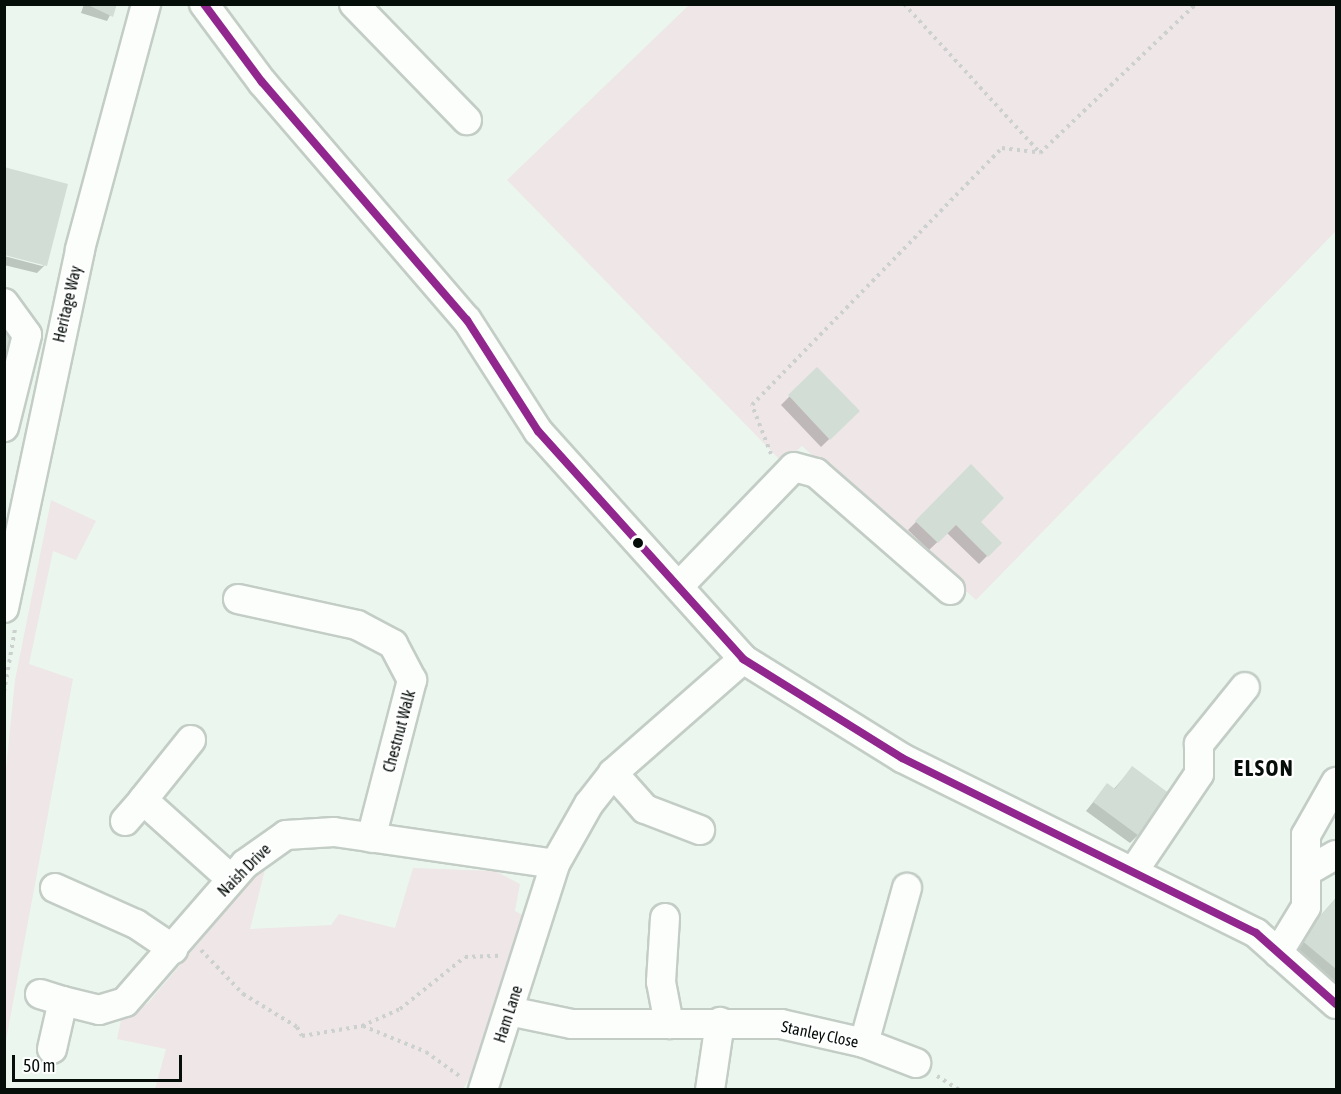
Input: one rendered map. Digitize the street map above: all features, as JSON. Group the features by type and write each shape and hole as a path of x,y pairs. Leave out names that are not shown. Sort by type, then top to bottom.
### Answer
{"street":[{"name":"Heritage Way","path":"4,608 77,260 146,4"},
{"path":"354,4 467,120"},
{"path":"214,9 467,320 538,431 743,659 902,758 1256,933 1336,1004"},
{"path":"4,303 27,335 4,427"},
{"path":"679,586 794,466 816,473 950,590"},
{"name":"Chestnut Walk","path":"238,599 357,625 393,644 412,680 371,838"},
{"name":"Ham Lane","path":"476,1086 509,1011 555,864 613,773 743,659"},
{"path":"1133,872 1199,774 1199,744 1245,687"},
{"path":"191,740 134,811 231,879"},
{"path":"613,773 645,809 700,830"},
{"path":"1278,953 1306,907 1306,835 1336,782"},
{"name":"Naish Drive","path":"52,1049 51,998 114,1008 140,989 231,879 266,846 295,832 371,838 555,864"},
{"path":"1306,872 1336,855"},
{"path":"55,888 179,942"},
{"path":"864,1043 907,888"},
{"path":"665,918 661,982 669,1024"},
{"name":"Stanley Close","path":"509,1011 572,1024 720,1022 781,1024 864,1043 916,1063"},
{"path":"713,1088 720,1022"}],"path":[{"path":"904,4 1040,153"},
{"path":"1040,153 1196,4"},
{"path":"781,479 752,405 1002,148 1040,153"},
{"path":"179,942 236,989 297,1028 302,1036 362,1026 400,1009 465,957 502,956 524,963"},
{"path":"362,1026 426,1052 476,1086"}],"shaded area":[{"path":"689,5 1336,5 1336,231 976,600 802,446 783,463 507,180"},
{"path":"51,500 96,521 76,560 53,551 29,664 73,679 5,1046 5,779 15,680"},
{"path":"267,862 250,929 331,925 339,914 395,928 413,868 495,871 520,884 515,911 528,918 479,1062 463,1089 155,1089 166,1049 117,1039 121,1020 148,1003"}],"building":[{"path":"86,4 117,4 113,17"},
{"path":"4,167 68,184 47,266 4,255"},
{"path":"4,328 20,334 4,375"},
{"path":"817,367 860,411 830,440 788,395"},
{"path":"971,464 1004,498 981,522 1002,543 988,557 956,525 938,543 915,521"},
{"path":"1132,766 1170,794 1139,836 1093,802 1107,783 1115,789"},
{"path":"1336,898 1336,969 1300,939"}],"transit line":[{"path":"204,4 262,82 467,320 538,431 743,659 902,758 1256,933 1336,1004"}],"district":[{"name":"ELSON","path":"1264,769"}]}
